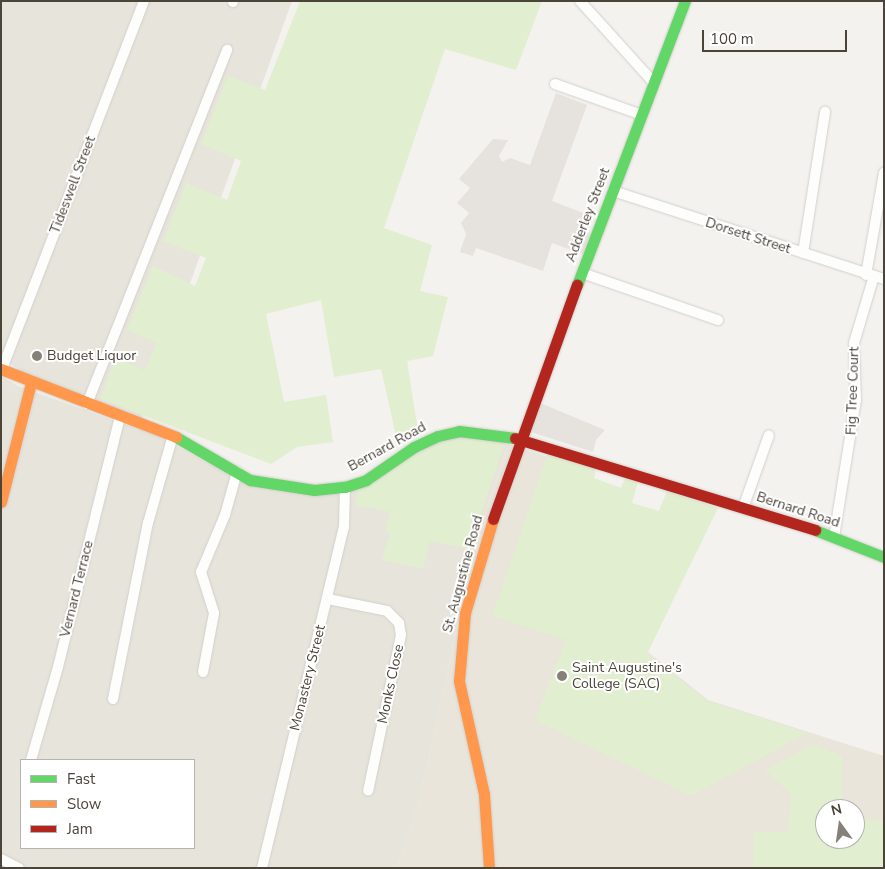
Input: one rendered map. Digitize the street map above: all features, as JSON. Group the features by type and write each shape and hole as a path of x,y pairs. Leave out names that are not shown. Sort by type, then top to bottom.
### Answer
{"street":[{"name":"Tideswell Street","path":"2,369 144,1"},
{"path":"580,1 654,84"},
{"name":"Adderley Street","path":"519,439 685,1"},
{"path":"87,404 227,50"},
{"path":"555,84 642,115"},
{"path":"803,253 825,112"},
{"name":"Fig Tree Court","path":"834,537 854,417 854,343 875,277 884,174"},
{"name":"Dorsett Street","path":"613,191 875,277"},
{"path":"582,273 718,320"},
{"name":"Bernard Road","path":"2,369 31,383 173,435 250,480 314,490 345,487 366,480 414,446 438,436 459,431 485,432 519,439 743,508 834,537 884,557"},
{"path":"1,502 31,383"},
{"name":"Vernard Terrace","path":"31,759 58,667 120,416"},
{"path":"113,699 148,523 173,435"},
{"path":"743,508 769,435"},
{"name":"St. Augustine Road","path":"489,868 484,794 458,681 459,655 465,613 483,548 519,439"},
{"path":"203,672 214,613 200,572 225,515 237,472"},
{"name":"Monastery Street","path":"262,868 344,527 345,487"},
{"name":"Monks Close","path":"328,599 388,611 399,623 401,635 368,791"},
{"path":"1,859 19,868"}],"shaded area":[{"path":"1,1 292,1 141,419 22,371 1,358"},
{"path":"556,93 587,105 552,201 586,214 584,231 593,234 585,255 552,243 543,271 476,248 473,256 460,252 466,234 461,223 469,213 457,203 470,188 459,179 493,139 508,140 499,156 502,162 510,158 530,165"},
{"path":"1,376 18,386 160,437 245,483 331,495 443,438 475,436 508,444 474,548 419,803 397,868 1,868"},
{"path":"538,402 605,430 596,440 593,452 531,432 528,429"},
{"name":"Saint Augustine's College (SAC)","path":"508,444 576,466 530,615 648,652 708,700 884,756 884,868 397,868 419,803 474,548"}],"green space":[{"path":"300,1 542,1 516,70 445,49 384,228 432,245 420,291 448,297 433,356 407,361 418,431 396,436 381,369 334,377 321,300 266,314 284,402 326,395 333,442 297,447 271,464 100,399 116,358 145,370 157,343 127,330 153,266 195,286 206,258 163,241 186,183 227,200 241,161 201,144 228,76 265,90"},
{"path":"476,438 504,444 470,549 430,541 423,569 382,560 390,533 385,531 390,512 356,505 358,490 415,454 451,440"},
{"path":"548,453 596,469 594,478 621,488 625,478 638,482 632,503 659,511 667,491 718,508 647,654 707,701 807,733 691,796 535,720 566,640 492,616"},
{"path":"814,744 842,756 842,799 815,799 815,849 865,849 865,818 884,821 884,868 753,868 754,832 788,832 791,794 765,770"}],"traffic: fast":[{"path":"577,285 685,1"},
{"path":"176,437 250,480 314,490 345,487 366,480 414,447 438,436 459,431 515,438"},
{"path":"815,530 884,557"}],"traffic: slow":[{"path":"1,369 176,437"},
{"path":"1,502 31,383"},
{"path":"489,868 484,794 459,681 465,613 493,519"}],"traffic: jam":[{"path":"493,519 577,285"},
{"path":"515,438 815,530"}],"place":[{"name":"Budget Liquor","path":"37,356"},
{"name":"Saint Augustine's College (SAC)","path":"562,676"}]}
